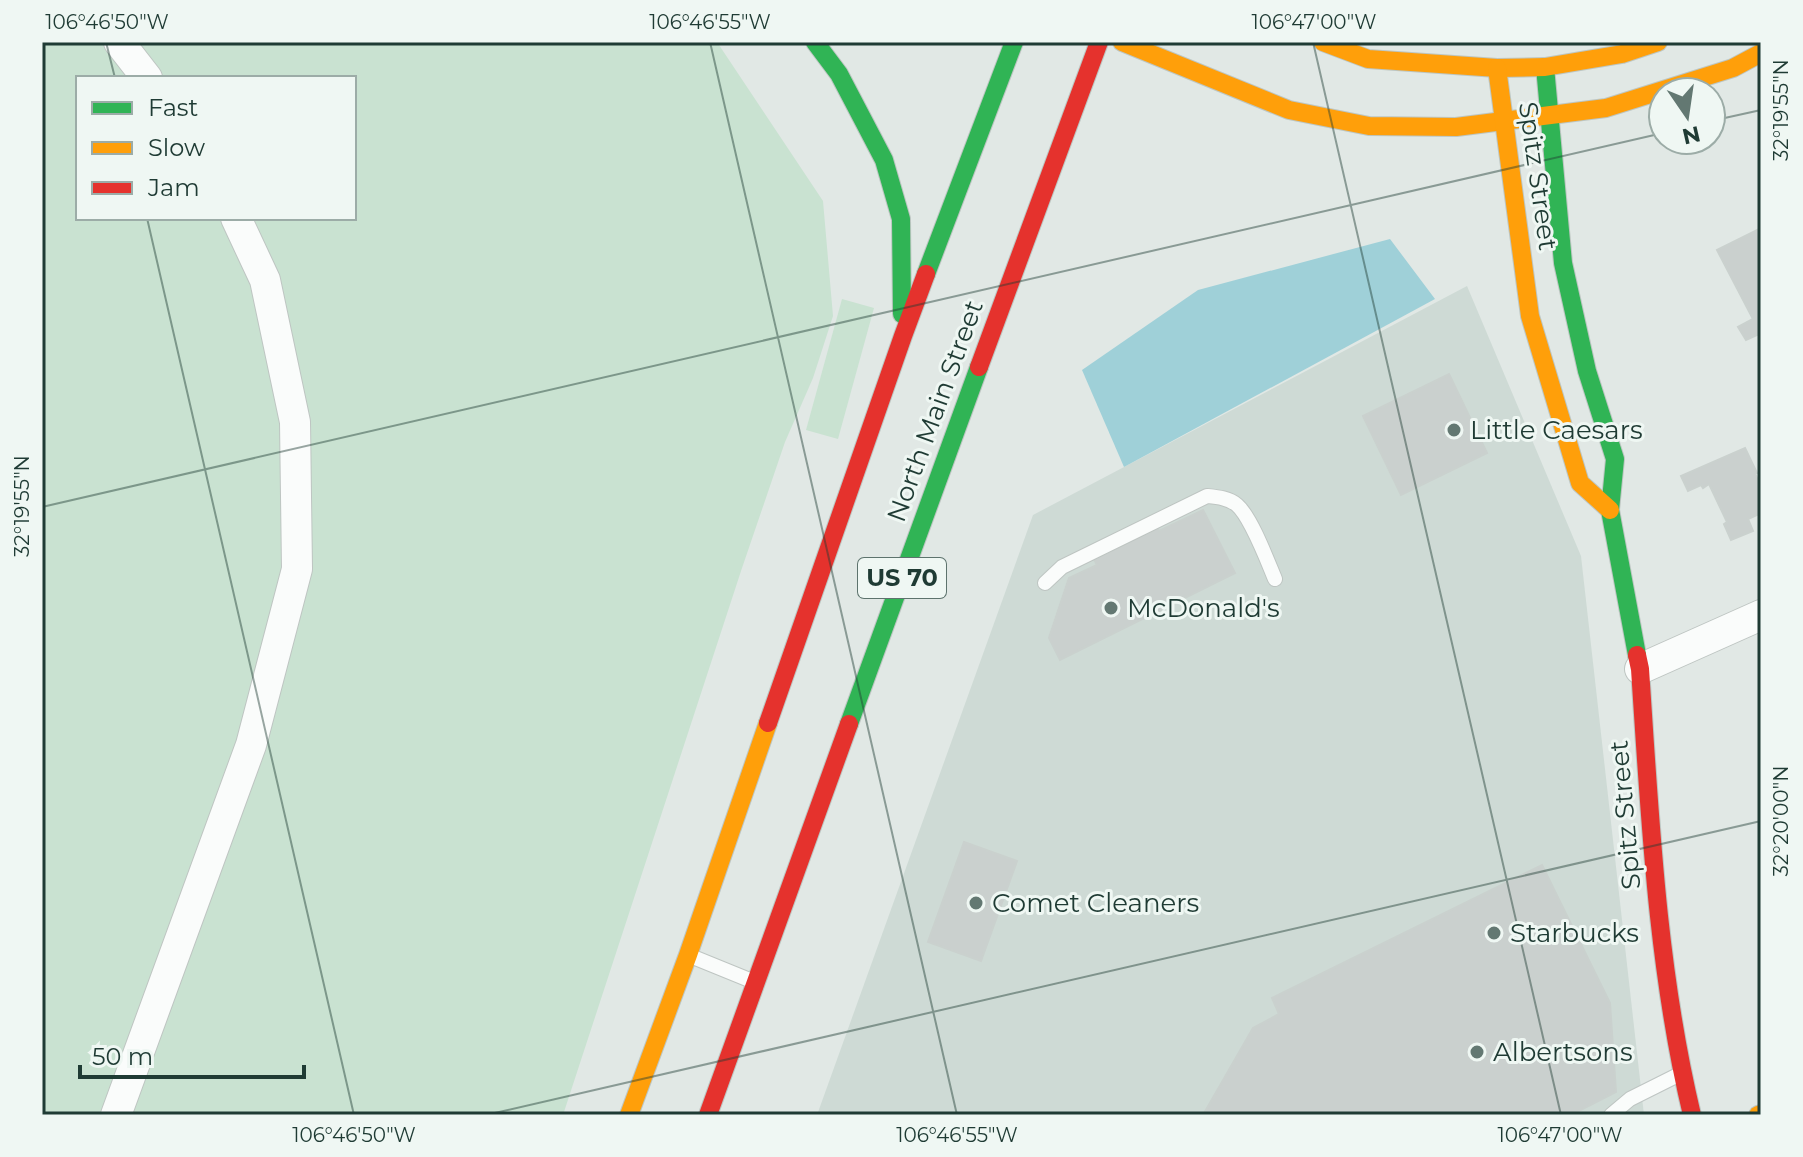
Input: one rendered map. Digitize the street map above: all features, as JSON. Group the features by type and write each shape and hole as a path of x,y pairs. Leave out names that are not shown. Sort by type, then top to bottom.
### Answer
{"main road":[{"path":"815,42 839,74 884,160 901,219 903,336"},
{"name":"North Main Street","path":"629,1115 688,955 903,336 1014,42"},
{"name":"North Main Street","path":"708,1115 1099,42"},
{"path":"1122,42 1289,110 1369,126 1456,127 1606,108 1733,68 1761,53"},
{"path":"1323,42 1368,59 1497,68 1545,67 1622,54 1658,42"},
{"name":"Spitz Street","path":"1545,67 1563,263 1587,371 1615,459 1610,510 1640,669 1651,833 1668,985 1692,1115"},
{"name":"Spitz Street","path":"1497,68 1530,316 1580,483 1610,510"}],"street":[{"path":"119,42 145,76"},
{"path":"116,1115 251,745 297,569 295,422 265,280 237,220"},
{"path":"1640,669 1761,615"}],"lane":[{"path":"1045,583 1062,567 1207,496 1237,505 1249,523 1275,579"},
{"path":"688,955 756,983"},
{"path":"1611,1115 1630,1099 1682,1073"}],"shaded area":[{"path":"1467,286 1581,556 1644,1115 817,1115 1033,515"}],"green space":[{"path":"42,42 717,42 823,201 833,316 741,571 563,1115 42,1115"},
{"path":"842,299 874,308 838,439 806,430"}],"water":[{"path":"1390,239 1435,299 1124,467 1082,370 1198,290"}],"building":[{"path":"1761,228 1761,338 1759,334 1746,340 1738,327 1753,319 1717,250"},
{"path":"1449,374 1487,453 1401,495 1363,416"},
{"path":"1745,448 1761,488 1761,513 1748,519 1753,531 1731,540 1724,524 1727,522 1709,484 1688,491 1681,476"},
{"name":"McDonald's","path":"1203,510 1235,573 1060,660 1049,638 1069,578 1097,565 1093,557 1157,526 1159,531"},
{"path":"964,842 1017,861 981,961 928,942"},
{"path":"1542,865 1610,1003 1616,1092 1571,1115 1203,1115 1253,1028 1279,1014 1272,998"}],"traffic: fast":[{"path":"815,42 839,74 884,160 901,219 902,314"},
{"path":"926,274 1014,42"},
{"path":"1545,67 1563,263 1587,371 1615,459 1610,510 1637,655"},
{"path":"849,724 979,367"}],"traffic: slow":[{"path":"1122,42 1289,110 1369,126 1456,127 1606,108 1733,68 1761,53"},
{"path":"1323,42 1368,59 1497,68 1545,67 1622,54 1658,42"},
{"path":"1497,68 1530,316 1580,483 1610,510"},
{"path":"629,1115 768,723"}],"traffic: jam":[{"path":"979,367 1099,42"},
{"path":"768,723 926,274"},
{"path":"1637,655 1663,949 1692,1115"},
{"path":"708,1115 849,724"}],"place":[{"name":"Little Caesars","path":"1454,430"},
{"name":"McDonald's","path":"1111,608"},
{"name":"Comet Cleaners","path":"976,903"},
{"name":"Starbucks","path":"1494,933"},
{"name":"Albertsons","path":"1477,1052"}]}
